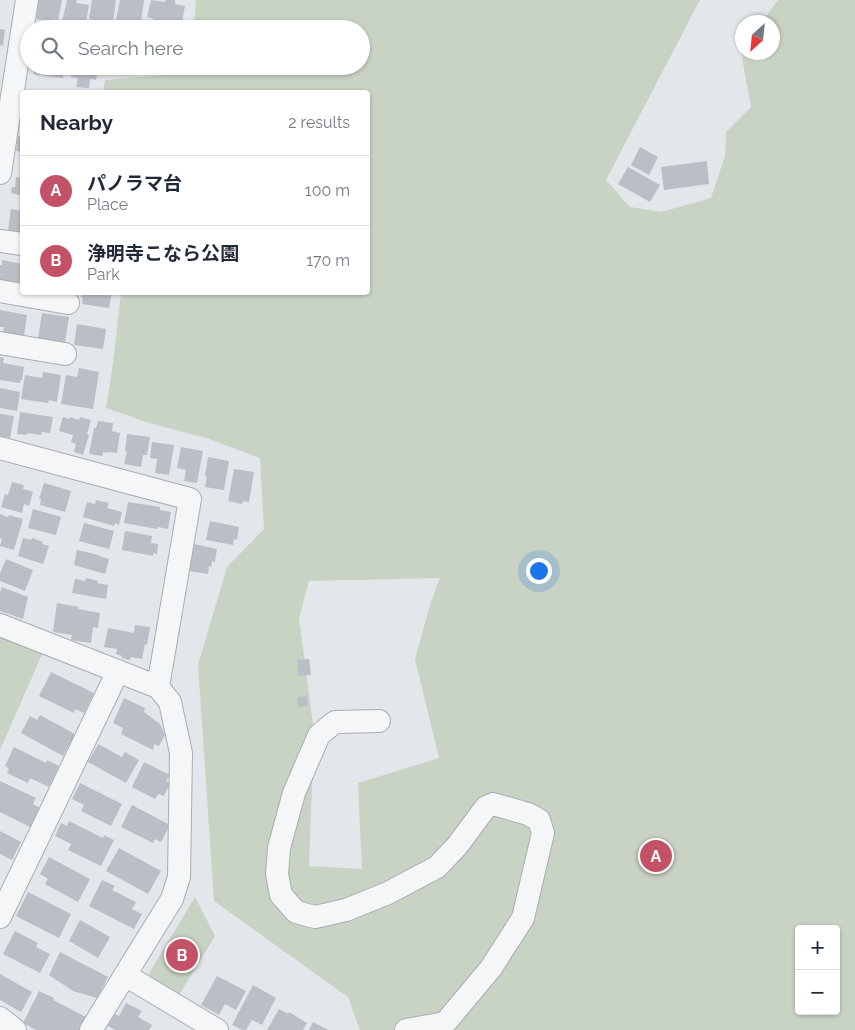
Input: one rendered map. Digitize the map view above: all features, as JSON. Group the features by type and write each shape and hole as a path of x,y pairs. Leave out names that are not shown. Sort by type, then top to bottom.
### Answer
{"street":[{"path":"26,20 27,0"},
{"path":"0,173 20,59"},
{"path":"0,241 20,244"},
{"path":"0,291 20,295"},
{"path":"23,295 68,303"},
{"path":"0,343 65,354"},
{"path":"0,448 190,499 158,687"},
{"path":"0,625 158,687 170,702 181,753 179,877 172,899 91,1030"},
{"path":"0,917 118,672"},
{"path":"379,721 335,722 319,735 312,751 294,793 279,848 277,874 281,895 296,912 316,917 346,910 388,893 437,867 457,846 486,806 493,804 528,814 538,820 543,833 523,918 491,968 445,1023 406,1030"},
{"path":"125,975 217,1030"},
{"path":"0,1018 15,1030"}],"green space":[{"path":"196,0 700,0 606,180 630,207 661,212 711,198 725,156 726,132 751,107 742,60 780,60 780,15 767,15 778,0 855,0 855,1030 360,1030 348,997 214,901 198,665 227,567 264,529 260,458 206,438 149,423 106,408 121,295 370,295 370,90 103,90 105,80 166,75 370,75 370,20 195,20","holes":["440,578 430,605 415,659 439,758 358,783 362,869 309,866 314,732 299,618 309,581"]},
{"path":"0,635 43,652 0,750"},
{"path":"195,897 215,936 179,995 148,975"}],"building":[{"path":"39,0 62,0 58,20 36,19"},
{"path":"67,0 77,0 76,3 89,5 86,20 62,20"},
{"path":"92,0 116,0 113,20 89,19"},
{"path":"120,0 144,0 141,20 116,20"},
{"path":"151,0 165,2 166,0 175,0 175,4 185,6 183,20 154,20 147,17"},
{"path":"0,29 5,30 3,46 0,45"},
{"path":"41,75 64,75 63,78"},
{"path":"71,75 97,75 96,80 90,79 89,88 76,87 78,78 71,77"},
{"path":"18,136 20,136 20,152 16,151"},
{"path":"640,147 658,157 649,175 631,165"},
{"path":"707,161 709,184 664,190 661,167"},
{"path":"628,167 660,185 650,202 618,184"},
{"path":"16,177 20,178 20,195 11,193 12,187 15,187"},
{"path":"11,209 20,211 20,233 8,231"},
{"path":"2,260 20,264 20,285 0,281 0,265 2,265"},
{"path":"81,295 111,295 109,308 82,304 83,297 81,297"},
{"path":"0,310 27,315 24,336 3,332 4,327 0,327"},
{"path":"42,313 69,317 65,342 38,338"},
{"path":"77,324 106,329 103,349 74,345"},
{"path":"0,357 4,358 3,363 24,367 20,383 0,380"},
{"path":"79,368 99,372 93,409 61,404 66,375 77,377"},
{"path":"43,372 61,375 57,402 49,400 48,403 21,399 25,375 42,378"},
{"path":"0,388 20,392 17,411 0,408"},
{"path":"20,412 53,417 50,433 42,432 41,435 17,434"},
{"path":"0,414 14,416 10,438 0,436"},
{"path":"63,417 79,420 80,417 91,420 83,455 74,452 76,444 71,442 73,435 59,431"},
{"path":"98,421 113,423 112,431 120,433 117,453 103,452 102,456 89,454 94,428 96,428"},
{"path":"127,434 150,437 147,455 143,455 141,467 124,464 127,451 125,451"},
{"path":"152,442 174,445 169,475 155,473 157,459 150,458"},
{"path":"181,447 203,451 197,483 184,481 186,470 177,468"},
{"path":"208,457 229,461 224,490 205,487"},
{"path":"234,469 254,472 249,502 243,501 242,504 228,501"},
{"path":"12,482 24,485 23,489 33,492 29,506 24,504 22,513 1,507 5,494 8,495"},
{"path":"44,483 71,491 65,512 40,505 41,499 39,499"},
{"path":"96,500 109,503 107,508 122,512 119,525 115,523 114,526 83,517 87,502 95,504"},
{"path":"128,502 160,507 160,510 171,512 168,529 124,523"},
{"path":"33,509 61,517 56,535 28,528"},
{"path":"0,514 23,519 14,550 0,546 2,538 0,538"},
{"path":"210,521 239,527 237,540 234,539 233,545 206,540"},
{"path":"84,523 114,531 109,549 79,541"},
{"path":"125,531 152,536 151,543 158,544 157,554 153,553 153,556 122,550"},
{"path":"23,538 31,540 32,538 49,546 43,564 18,556"},
{"path":"194,544 217,549 215,562 212,561 211,567 209,566 208,574 189,571"},
{"path":"77,550 109,559 105,574 74,565"},
{"path":"6,559 33,570 25,591 0,581 0,573"},
{"path":"86,578 108,585 106,599 72,593 75,579 85,581"},
{"path":"2,587 28,597 23,619 0,611 0,592"},
{"path":"57,603 100,613 98,628 93,627 91,643 71,640 72,635 53,632"},
{"path":"135,625 150,627 142,659 131,657 130,660 122,658 122,656 116,654 117,649 104,647 108,628 134,633"},
{"path":"309,659 311,675 298,676 297,660"},
{"path":"51,672 94,693 84,713 75,709 74,713 39,696"},
{"path":"307,696 308,706 298,707 297,697"},
{"path":"124,698 145,708 144,712 160,724 165,735 159,746 154,744 153,750 121,734 123,728 113,723"},
{"path":"40,715 75,734 63,756 21,733 30,716 37,720"},
{"path":"98,744 122,757 125,752 139,760 126,783 88,762"},
{"path":"14,747 46,763 47,760 59,766 49,787 30,778 28,783 7,773 9,769 5,766"},
{"path":"144,762 170,775 166,781 170,783 164,796 158,794 155,799 132,787"},
{"path":"0,781 36,798 33,804 42,809 32,828 0,812"},
{"path":"80,783 122,804 111,826 81,811 84,805 72,799"},
{"path":"132,805 170,825 161,842 155,839 153,843 121,827"},
{"path":"69,821 103,838 104,835 114,840 101,866 68,850 71,844 55,836 61,823 67,826"},
{"path":"0,831 21,842 12,860 0,854"},
{"path":"119,848 161,871 148,894 106,871"},
{"path":"49,857 90,879 78,902 45,884 48,879 40,874"},
{"path":"102,880 115,886 112,890 136,902 132,909 142,914 134,929 89,906"},
{"path":"28,892 71,914 59,938 16,916"},
{"path":"80,920 110,937 98,958 69,941"},
{"path":"15,931 38,943 36,947 50,954 40,973 3,954"},
{"path":"60,952 108,977 97,998 73,991 49,975"},
{"path":"0,974 32,992 21,1012 0,1000"},
{"path":"217,976 246,991 236,1010 225,1004 219,1015 201,1005"},
{"path":"253,985 276,998 262,1025 252,1020 246,1030 242,1030 232,1025"},
{"path":"39,991 86,1017 79,1030 36,1030 23,1023"},
{"path":"126,1003 142,1011 138,1017 152,1025 149,1030 115,1030 108,1026 115,1014 119,1016"},
{"path":"279,1009 288,1014 289,1012 307,1023 303,1030 267,1030"},
{"path":"313,1022 329,1030 309,1030"}],"place":[{"name":"パノラマ台","path":"656,856"},
{"name":"浄明寺こなら公園","path":"182,955"}]}
